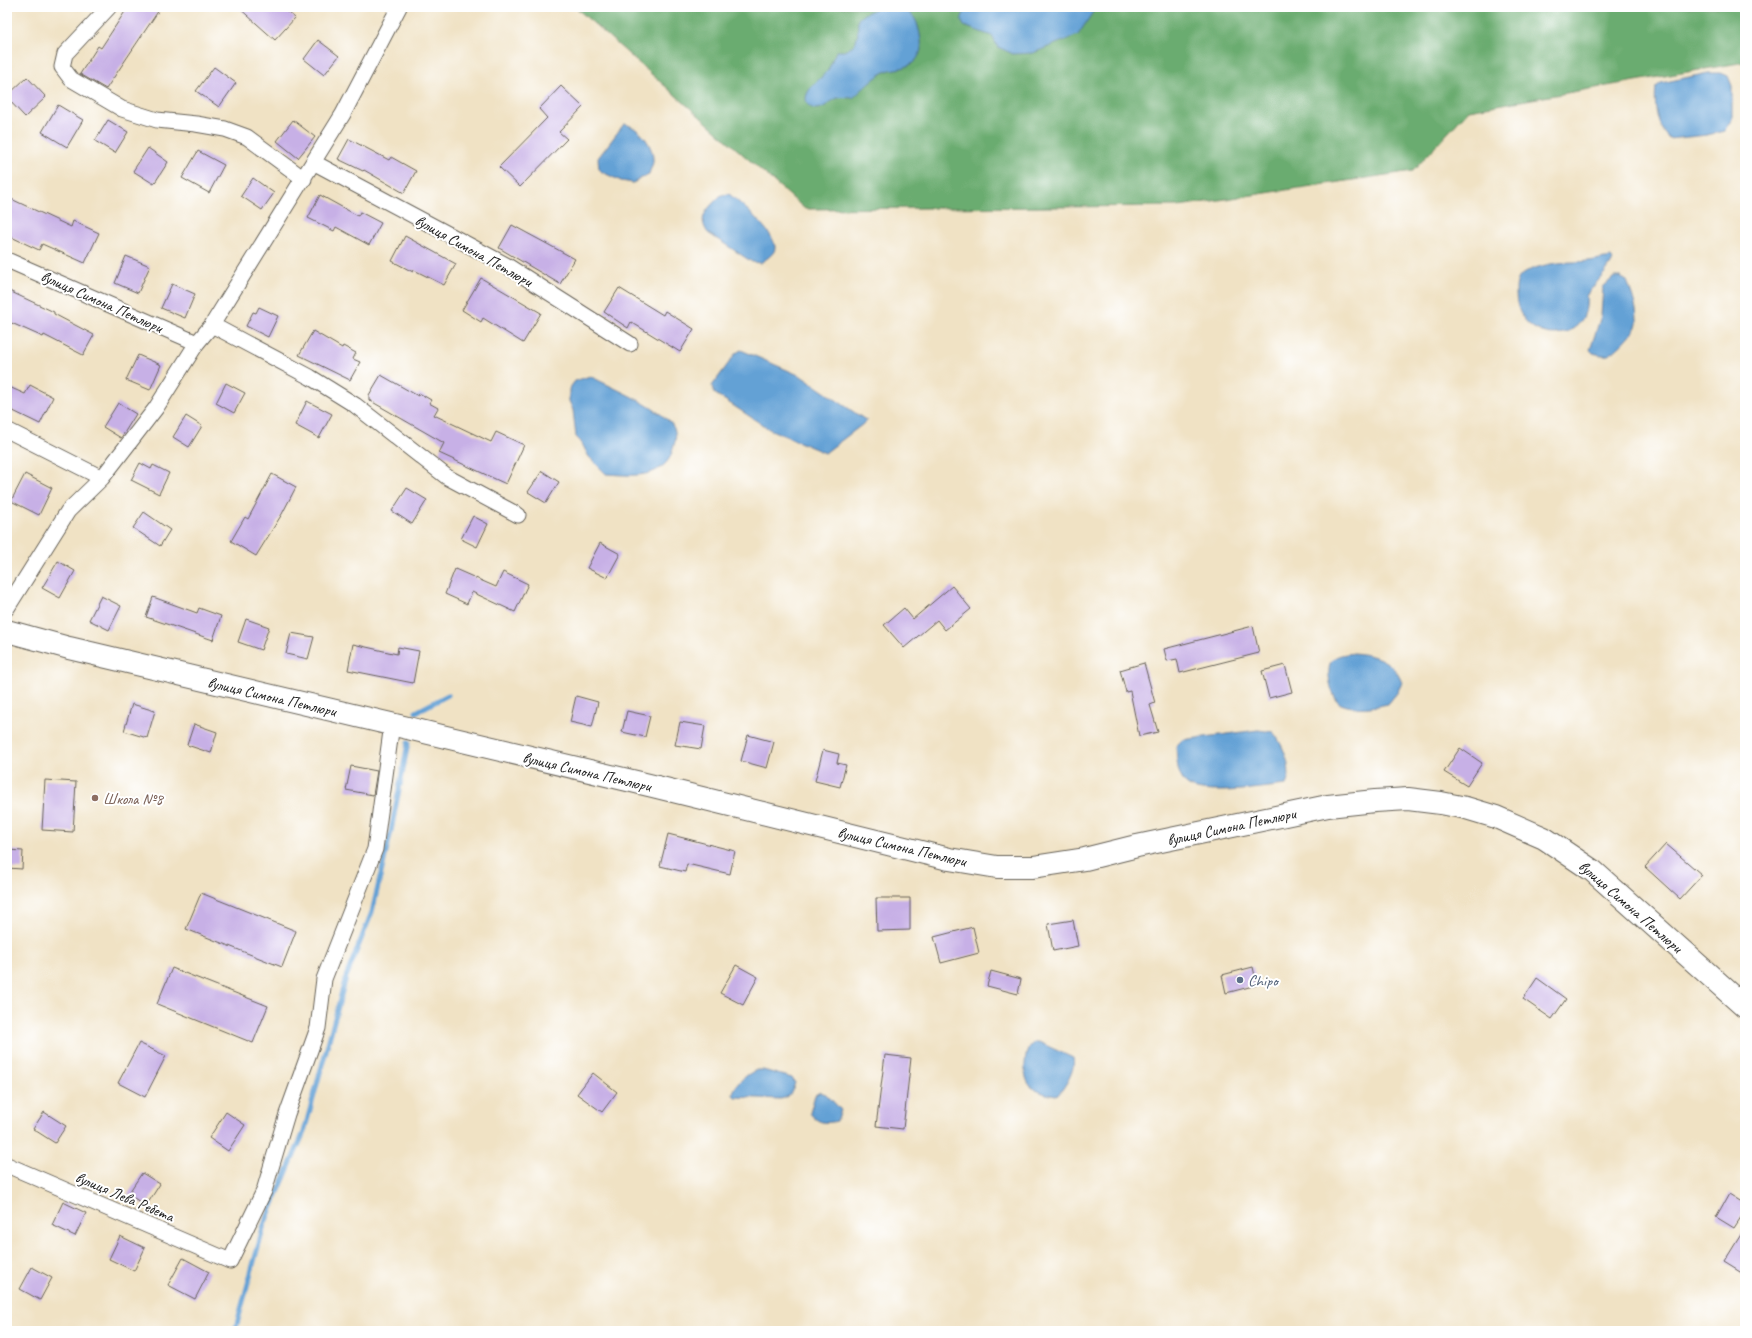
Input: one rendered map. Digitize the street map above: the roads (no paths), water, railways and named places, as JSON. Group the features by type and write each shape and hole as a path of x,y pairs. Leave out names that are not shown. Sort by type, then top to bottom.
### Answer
{"main road":[{"name":"вулиця Симона Петлюри","path":"7,631 69,648 392,724 949,859 997,867 1033,867 1084,859 1137,846 1328,806 1408,799 1440,802 1496,817 1544,838 1587,867 1745,1007"}],"street":[{"path":"108,7 65,54 62,67 71,79 122,109 157,120 225,129 247,137 304,179"},
{"path":"7,608 68,511 102,478 156,408 197,343 212,325 343,114 399,7"},
{"name":"вулиця Симона Петлюри","path":"313,162 506,265 630,344"},
{"name":"вулиця Симона Петлюри","path":"7,260 197,343"},
{"path":"212,325 310,377 355,405 447,477 518,515"},
{"path":"7,430 102,478"},
{"name":"вулиця Лева Ребета","path":"7,1165 230,1261 264,1191 287,1114 318,1028 324,979 375,849 392,724"}],"water":[{"path":"880,7 901,9 911,14 917,23 921,37 921,50 919,56 910,65 887,71 878,76 853,98 838,98 819,109 815,109 808,105 806,100 809,90 828,70 837,51 844,51 856,42 858,34 858,19 864,14"},
{"path":"970,7 1094,7 1093,12 1078,35 1033,53 1013,54 998,47 992,36 964,26 962,16"},
{"path":"1708,73 1721,73 1728,76 1732,86 1732,119 1724,131 1707,135 1669,139 1661,128 1657,115 1655,101 1656,87 1661,83"},
{"path":"624,124 634,128 644,137 648,142 652,153 653,162 649,174 633,183 621,181 599,169 598,158"},
{"path":"729,194 764,227 774,242 775,250 769,257 760,263 752,262 708,233 705,227 703,222 708,208 721,195"},
{"path":"1611,257 1613,260 1610,265 1586,296 1585,313 1578,325 1567,332 1554,334 1540,331 1528,324 1520,311 1516,294 1516,285 1521,275 1535,268 1549,264 1589,261"},
{"path":"1614,277 1620,277 1627,281 1636,308 1637,324 1620,346 1608,355 1600,355 1593,353 1590,350 1601,316 1603,287"},
{"path":"741,350 801,376 867,421 825,453 769,429 714,393 712,386 736,353"},
{"path":"590,376 653,409 670,422 675,430 675,439 669,459 663,466 640,475 606,474 589,457 581,442 576,437 573,410 569,401 569,389 575,381"},
{"path":"1354,653 1370,655 1383,660 1399,675 1402,683 1397,693 1388,704 1371,707 1352,707 1341,704 1337,701 1330,683 1330,663 1338,656"},
{"path":"1258,730 1273,732 1284,750 1289,772 1286,785 1219,791 1205,790 1194,788 1186,784 1180,776 1176,746 1182,740"},
{"path":"1034,1042 1039,1042 1073,1058 1074,1063 1071,1073 1057,1096 1033,1088 1027,1081 1025,1072 1026,1056 1028,1050"},
{"path":"757,1070 763,1070 792,1078 795,1083 789,1096 780,1099 735,1097 733,1095 735,1087 738,1083 749,1074"},
{"path":"820,1092 826,1094 841,1110 837,1121 818,1121 810,1113 815,1095"}],"waterway":[{"path":"416,712 448,695"},
{"path":"235,1331 264,1225 304,1132 346,977 372,912 391,831 408,743"}],"place":[{"name":"Школа №8","path":"95,798"},
{"name":"Chipo","path":"1240,980"}]}
